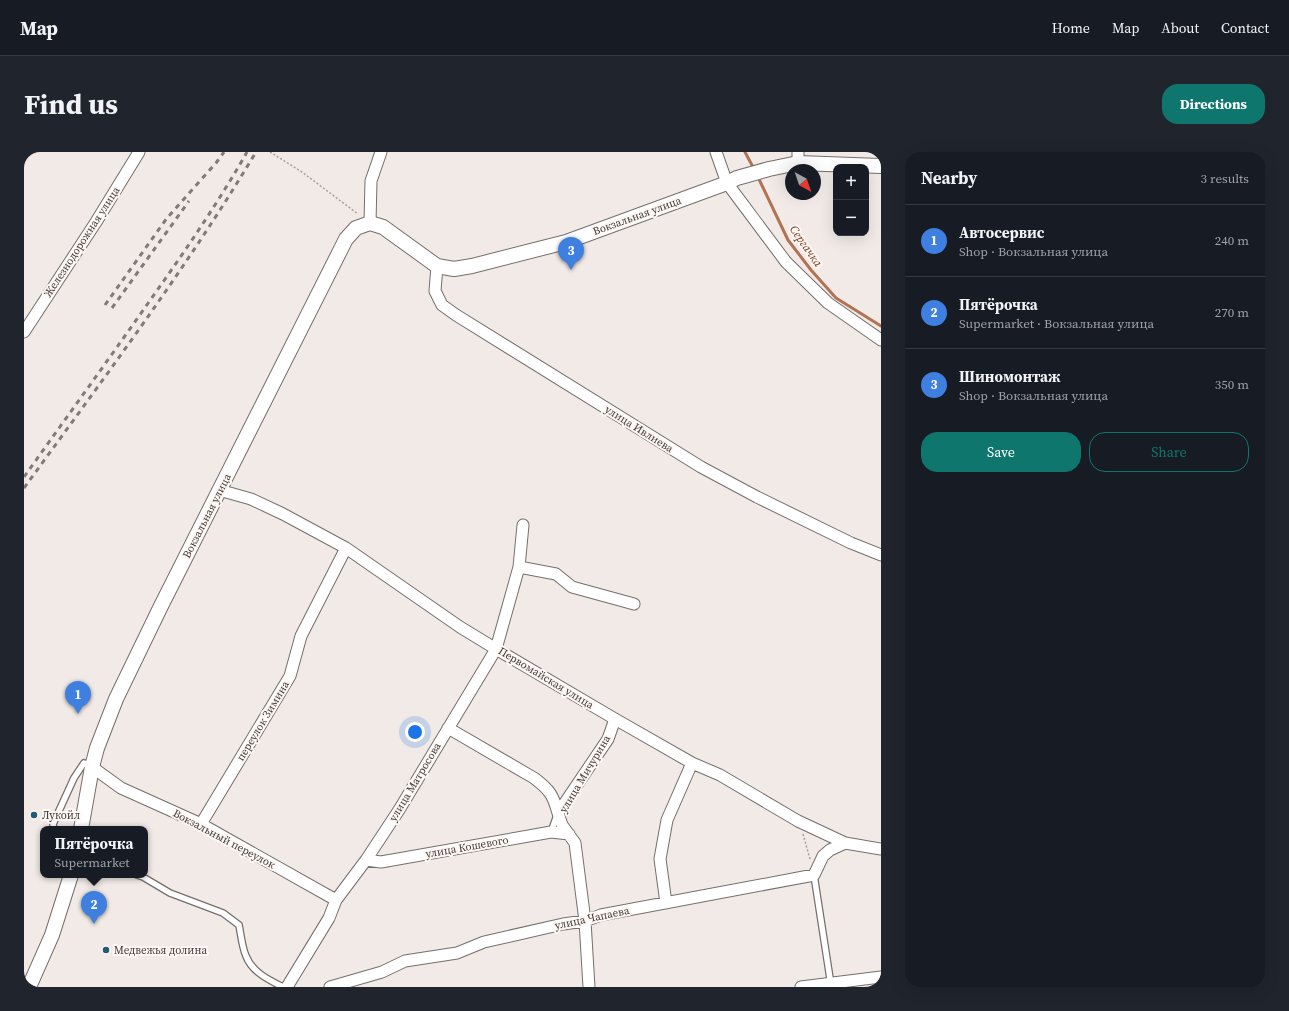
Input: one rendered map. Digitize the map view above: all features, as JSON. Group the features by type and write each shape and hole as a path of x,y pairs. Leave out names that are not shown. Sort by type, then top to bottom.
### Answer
{"street":[{"name":"Железнодорожная улица","path":"24,332 96,222 139,152"},
{"path":"370,224 371,181 382,152"},
{"path":"716,152 732,181 786,262 828,303 881,340"},
{"name":"Вокзальная улица","path":"82,826 92,767 97,748 116,699 219,490 346,239 356,228 370,224 383,227 437,266 454,269 472,266 566,242 798,158 881,166"},
{"name":"улица Ивлиева","path":"437,266 435,291 442,305 456,315 701,467 757,498 851,543 881,555"},
{"name":"Первомайская улица","path":"219,490 251,499 283,514 346,548 460,627 496,649 692,763 720,775 798,821 845,843 881,849"},
{"name":"улица Матросова","path":"287,987 329,918 336,900 366,860 400,810 496,649 519,567 523,525"},
{"name":"переулок Зимина","path":"201,824 290,676 301,636 346,548"},
{"path":"519,567 556,574 572,587 634,604"},
{"name":"улица Мичурина","path":"589,987 584,921 575,843 562,825 558,813 608,739 615,719"},
{"path":"448,728 547,787 554,799 558,813"},
{"path":"666,903 660,859 667,820 692,763"},
{"name":"Вокзальный переулок","path":"92,767 121,788 201,824 336,900"},
{"name":"улица Кошевого","path":"366,860 381,862 551,832 569,834"},
{"path":"814,874 823,856 830,850 845,843"},
{"name":"улица Чапаева","path":"330,987 382,972 405,961 457,953 484,942 563,924 584,921 601,915 814,874"},
{"path":"29,987 52,935 70,878"},
{"path":"802,987 831,985 881,977"}],"lane":[{"path":"53,826 74,778 84,763 92,767"},
{"path":"551,832 558,813"},
{"path":"814,874 831,985"},
{"path":"145,878 170,893 223,913 239,925 246,956 252,966 262,976 283,987"}],"path":[{"path":"270,152 302,172 370,224"},
{"path":"798,821 814,874"}],"waterway":[{"name":"Сергачка","path":"745,152 754,169"},
{"name":"Сергачка","path":"757,175 788,240 811,270 836,298 881,326"}],"railway":[{"path":"105,305 167,218 224,152"},
{"path":"24,477 176,263 213,208 247,152"},
{"path":"24,488 173,281 256,152"},
{"path":"112,308 189,201"}],"place":[{"name":"Шиномонтаж","path":"571,270"},
{"name":"Автосервис","path":"78,714"},
{"name":"Лукойл","path":"34,815"},
{"name":"Пятёрочка","path":"94,924"},
{"name":"Медвежья долина","path":"106,950"}]}
